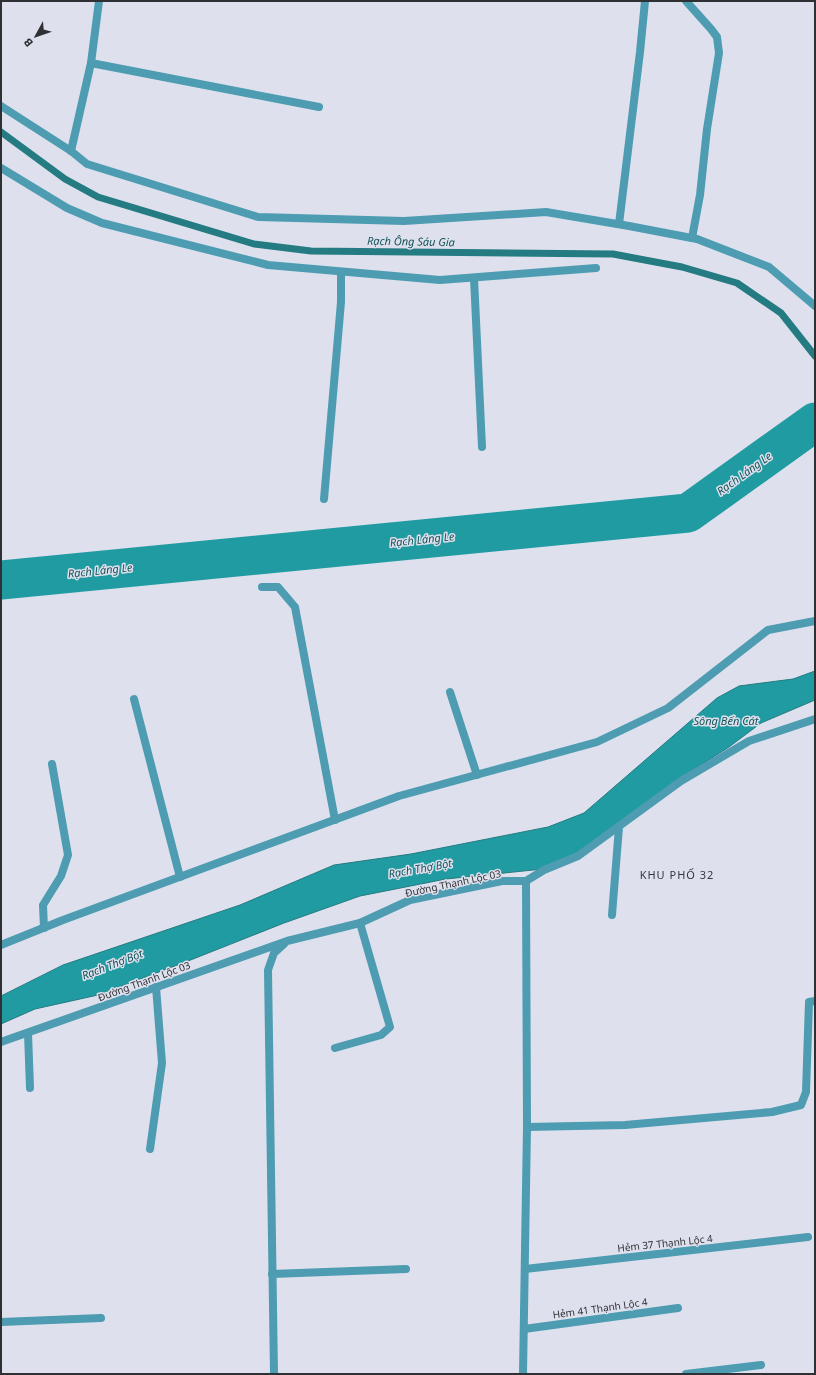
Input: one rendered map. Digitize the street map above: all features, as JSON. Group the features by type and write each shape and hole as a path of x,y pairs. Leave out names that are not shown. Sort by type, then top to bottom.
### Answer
{"street":[{"path":"71,151 91,63 99,1"},
{"path":"619,224 645,1"},
{"path":"686,1 712,29 717,37 719,53 707,129 700,195 692,238"},
{"path":"91,63 319,107"},
{"path":"1,106 71,151 87,164 258,218 404,221 546,212 697,239 769,267 815,306"},
{"path":"1,168 67,208 102,223 268,265 440,280 596,268"},
{"path":"324,499 341,302 341,272"},
{"path":"474,278 482,447"},
{"path":"262,587 278,587 295,607 335,820"},
{"path":"1,945 399,796 598,742 668,708 768,630 815,621"},
{"path":"450,692 477,775"},
{"path":"134,699 180,877"},
{"path":"524,1374 527,1127 526,881 544,870 578,856 681,781 749,741 815,719"},
{"path":"44,928 43,905 60,876 68,855 52,764"},
{"path":"612,915 619,827"},
{"name":"Đường Thạnh Lộc 03","path":"1,1042 287,941 360,923 410,900 502,881 526,881"},
{"path":"335,1048 381,1035 390,1027 360,923"},
{"path":"274,1374 268,970 274,952 287,941"},
{"path":"150,1148 162,1064 156,987"},
{"path":"527,1127 625,1126 772,1112 801,1105 806,1092 809,1002 815,1001"},
{"path":"28,1033 30,1088"},
{"name":"Hẻm 37 Thạnh Lộc 4","path":"525,1269 808,1237"},
{"path":"272,1274 406,1270"},
{"name":"Hẻm 41 Thạnh Lộc 4","path":"524,1329 678,1308"},
{"path":"1,1322 101,1318"},
{"path":"686,1374 760,1365"}],"water":[{"path":"815,415 815,429 773,452"},
{"name":"Sông Bến Cát","path":"815,671 815,700 761,723 729,747 680,778 576,856 543,869 446,879 360,896 284,923 98,995 35,1009 1,1024 1,996 63,965 240,905 334,865 411,854 548,827 584,813 717,698 739,686 793,679"}],"waterway":[{"name":"Rạch Ông Sáu Gia","path":"1,132 65,179 98,197 254,244 311,251 613,254 682,267 737,283 781,313 815,356"},
{"name":"Rạch Láng Le","path":"1,580 688,513 815,422"}],"district":[{"name":"KHU PHỐ 32","path":"677,874"}],"water label":[{"name":"Rạch Thợ Bột","path":"420,868"},
{"name":"Rạch Thợ Bột","path":"112,964"}]}
